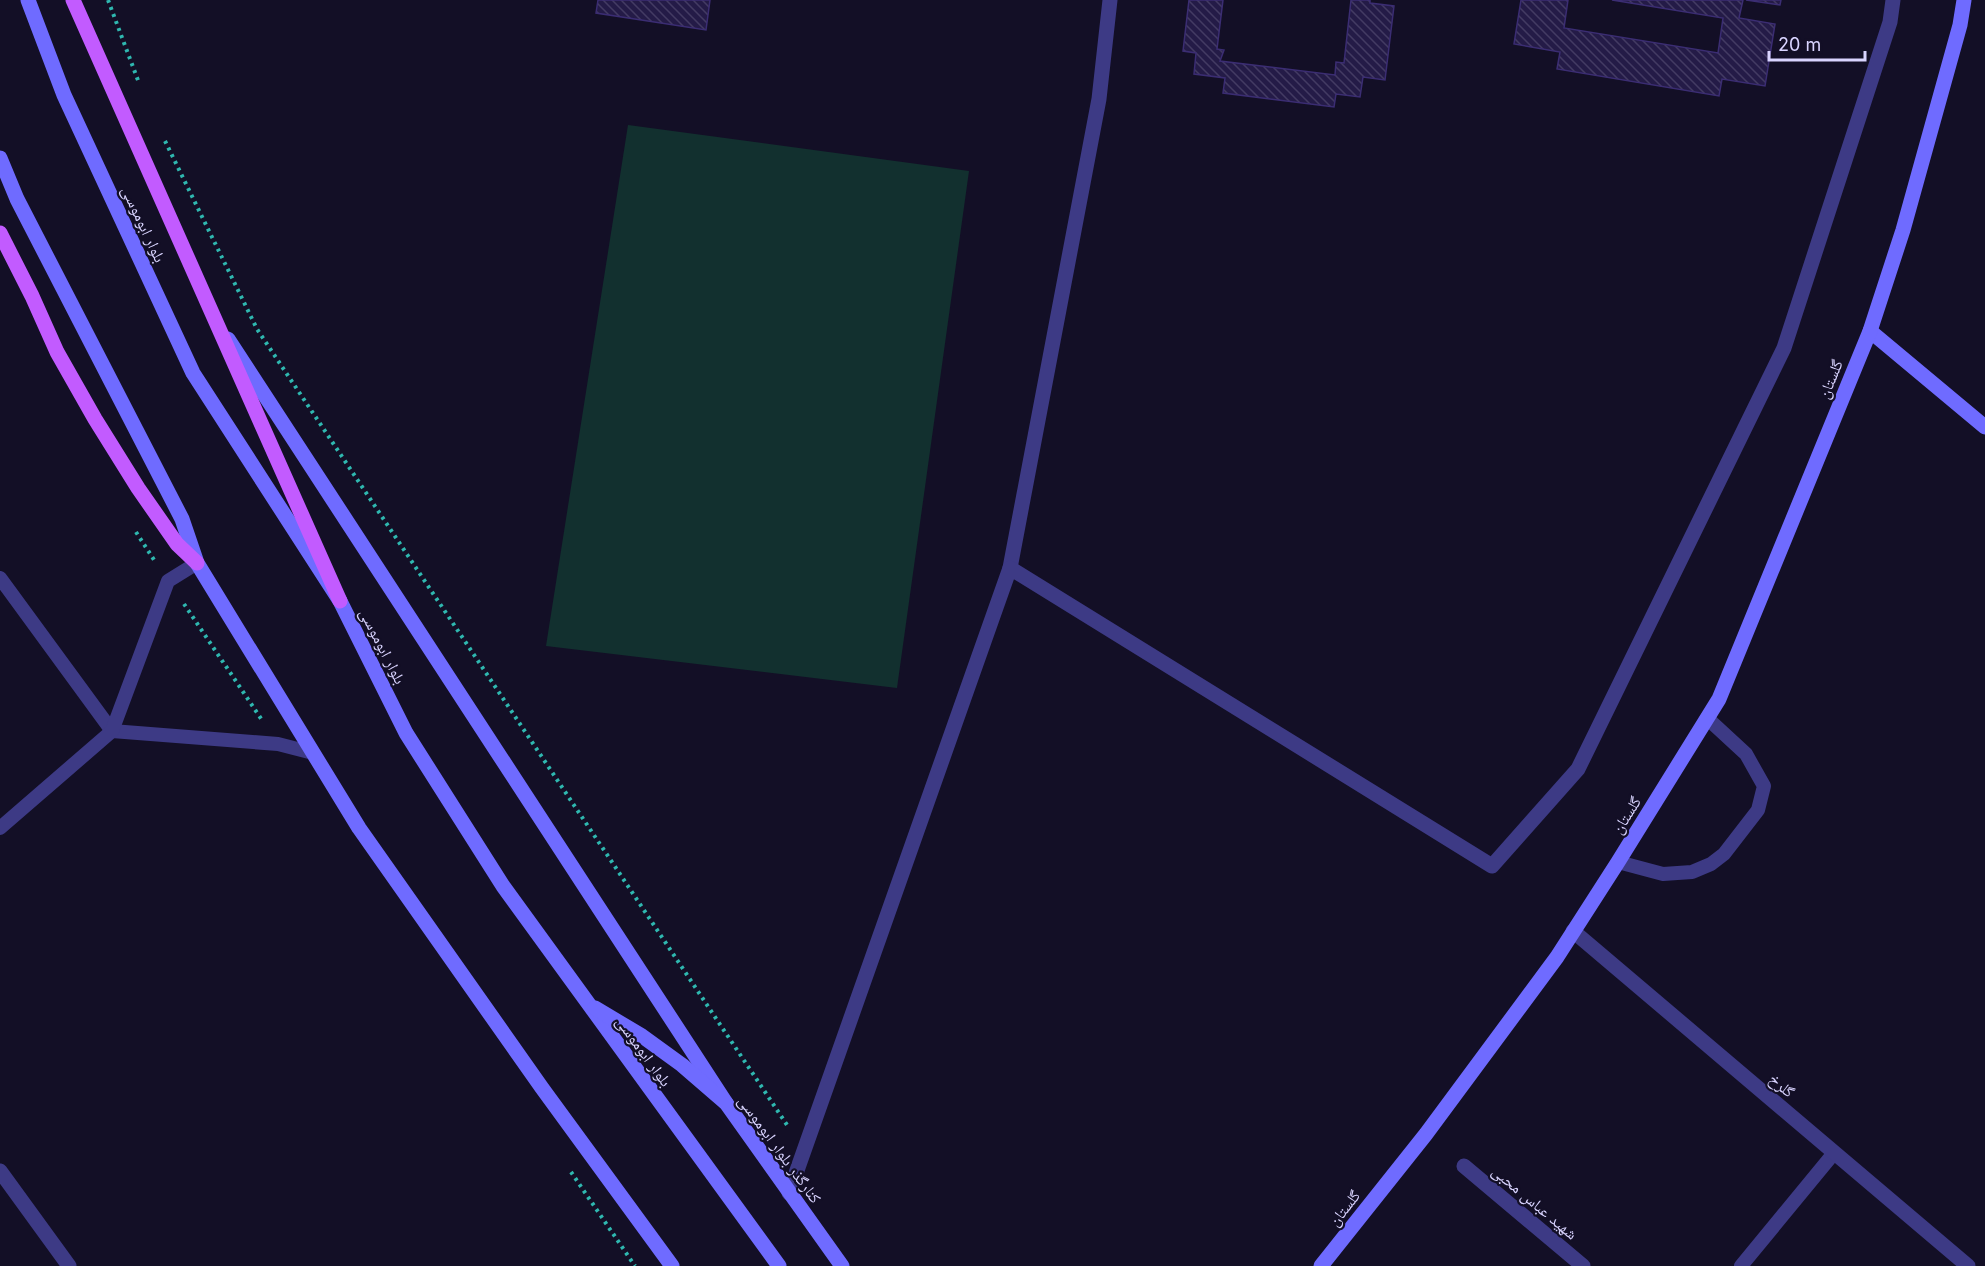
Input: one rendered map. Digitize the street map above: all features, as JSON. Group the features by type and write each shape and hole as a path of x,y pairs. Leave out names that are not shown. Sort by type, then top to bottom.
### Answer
{"main road":[{"path":"73,0 340,601"},
{"path":"0,233 57,352 95,419 138,488 177,544 197,564"}],"street":[{"name":"بلوار ابوموسی","path":"28,0 64,94 193,373 340,601 406,733 503,886 779,1266"},
{"path":"789,1193 1010,568 1099,99 1110,0"},
{"path":"1010,568 1492,866 1578,769 1784,348 1890,22 1893,0"},
{"name":"گلستان","path":"1321,1266 1426,1134 1557,957 1719,699 1870,331 1903,230 1960,25 1964,0"},
{"path":"0,158 17,199 182,519 197,564 359,828 535,1079 672,1266"},
{"path":"213,316 726,1103"},
{"path":"1870,331 1985,427"},
{"name":"گلرخ","path":"1573,931 1968,1266"},
{"name":"کنارگذر بلوار ابوموسی","path":"587,1004 642,1036 682,1065 726,1103 842,1266"},
{"name":"شهید عباس محبی","path":"1464,1166 1583,1266"},
{"path":"0,1171 69,1266"}],"lane":[{"path":"0,828 112,731 168,581 197,564"},
{"path":"0,578 112,731 278,744 313,753"},
{"path":"1618,862 1663,874 1692,872 1712,864 1724,854 1758,810 1764,786 1746,754 1707,718"},
{"path":"1741,1266 1834,1153"}],"path":[{"path":"108,0 140,85"},
{"path":"163,138 257,329 804,1150"}],"green space":[{"path":"628,125 969,171 897,688 546,646"}],"building":[{"path":"598,0 710,0 706,30 596,13"},
{"path":"1189,0 1223,0 1217,49 1224,50 1220,61 1335,75 1336,62 1344,63 1351,0 1370,0 1370,3 1394,6 1385,80 1363,77 1360,97 1336,94 1334,107 1223,93 1225,78 1194,74 1196,53 1183,51"},
{"path":"1521,0 1568,0 1564,28 1718,53 1723,18 1612,0 1743,0 1739,18 1775,24 1765,86 1722,79 1719,96 1557,69 1560,52 1514,44"},
{"path":"1746,0 1781,0 1780,5"}]}
